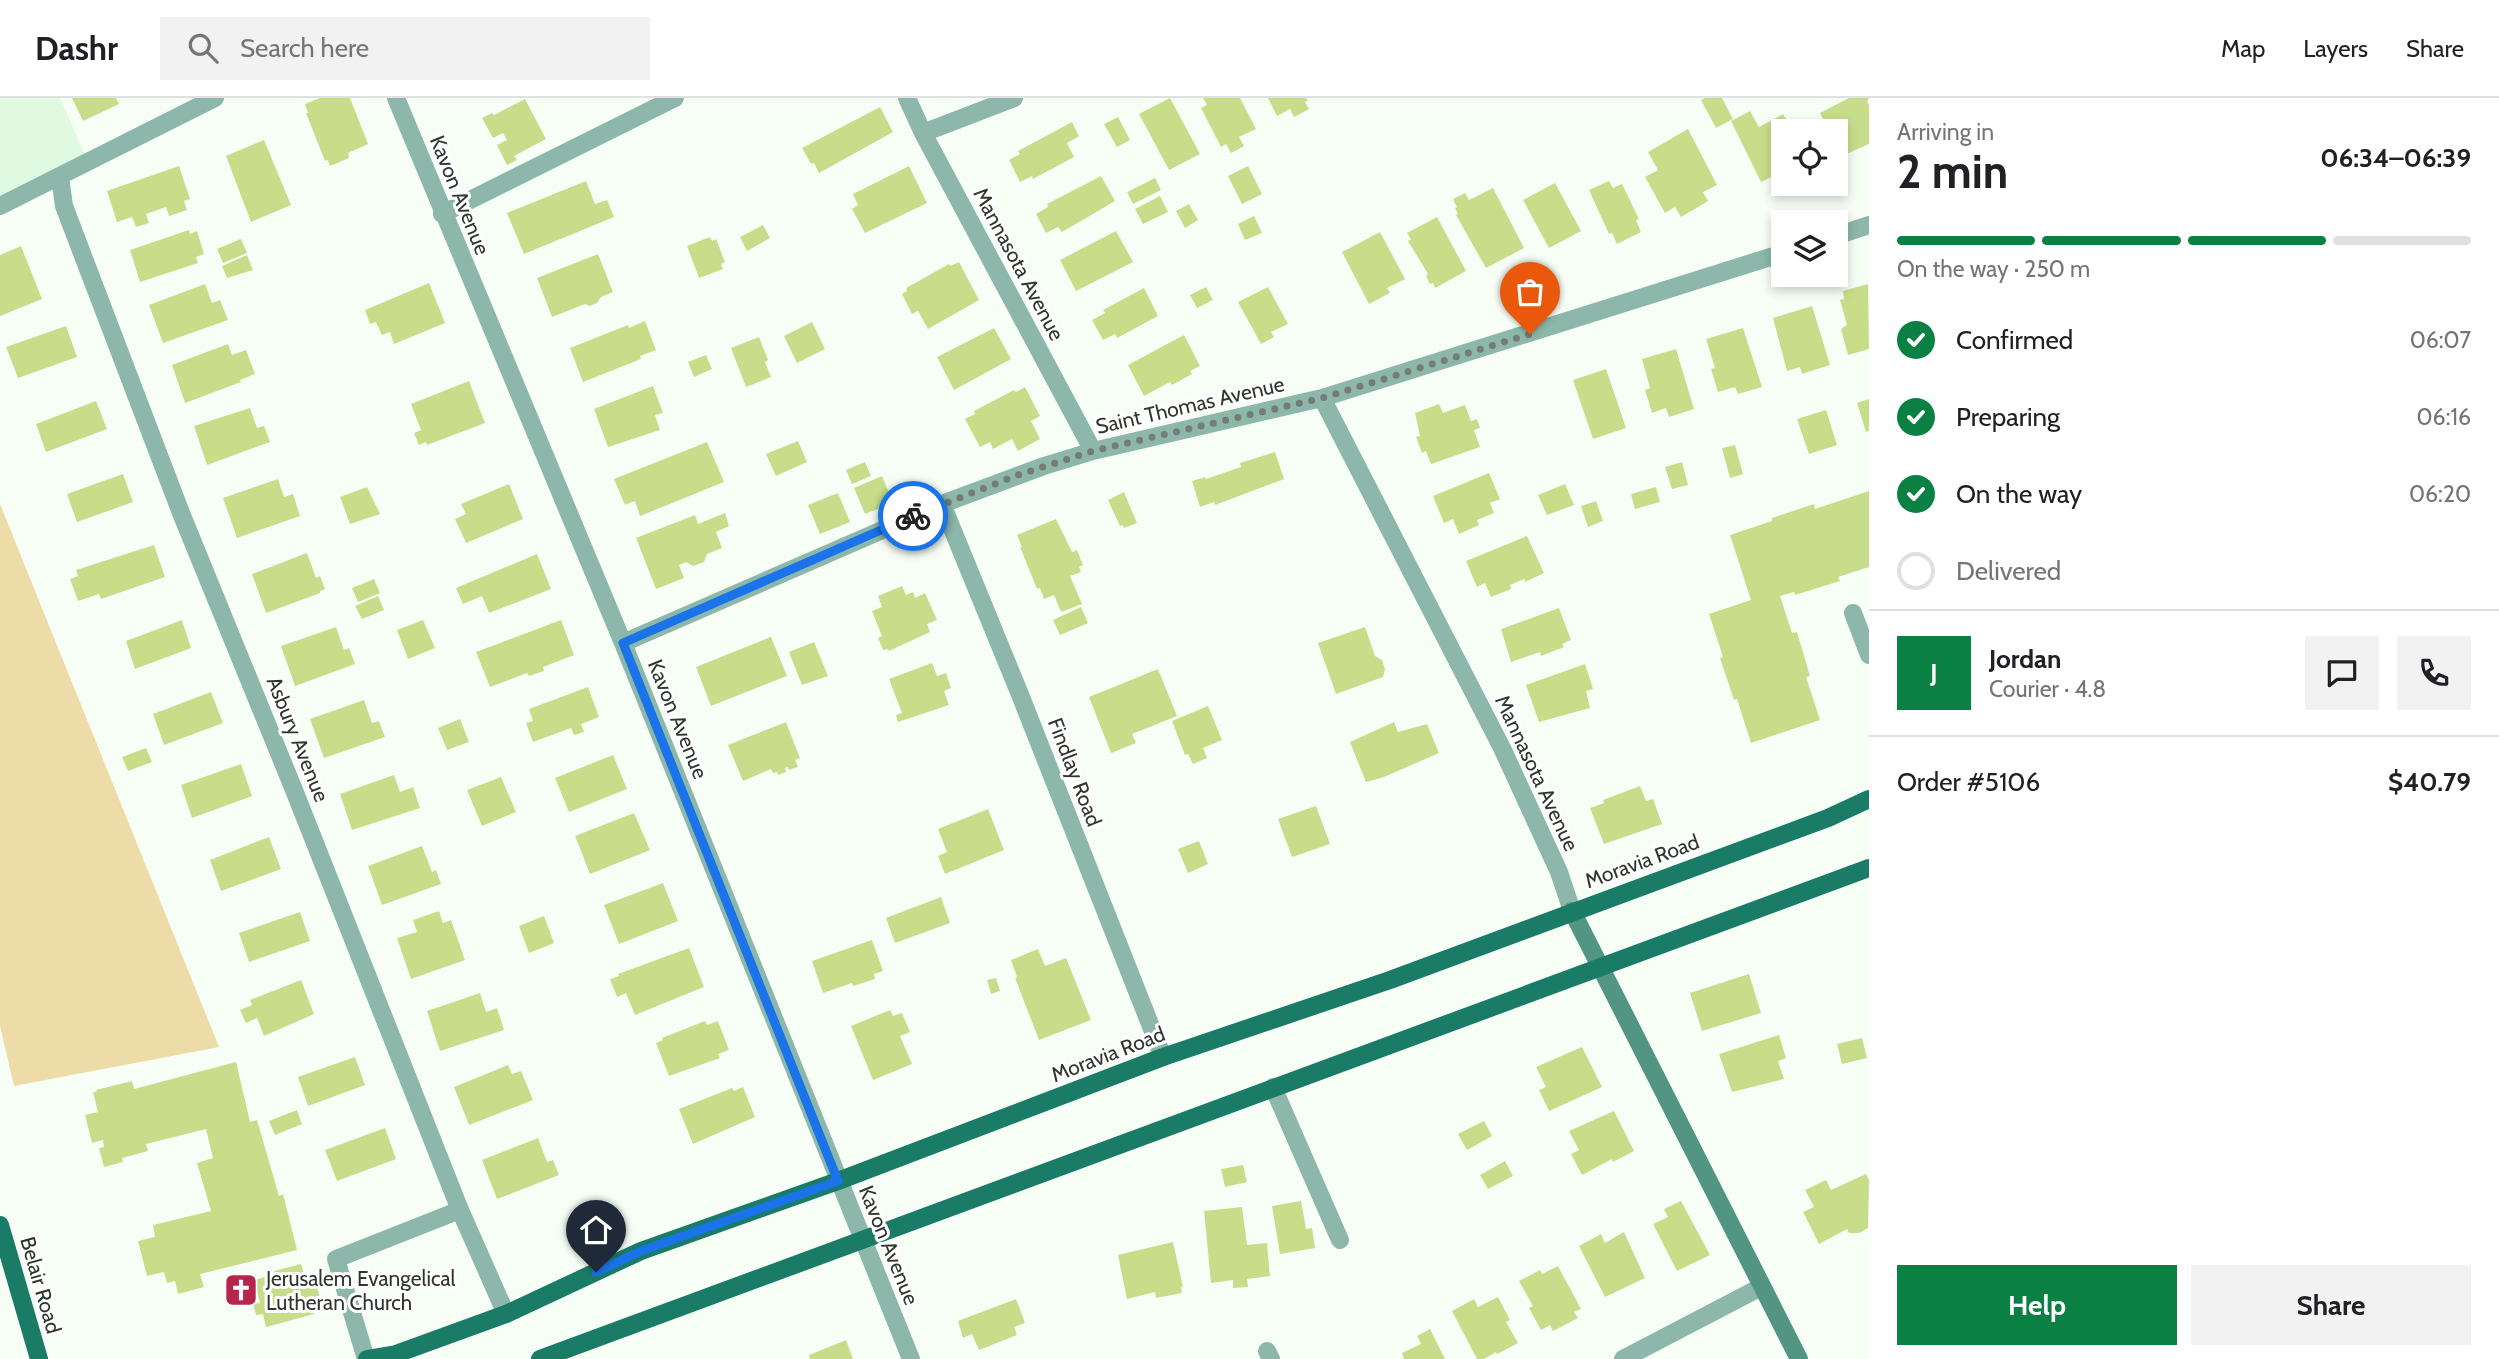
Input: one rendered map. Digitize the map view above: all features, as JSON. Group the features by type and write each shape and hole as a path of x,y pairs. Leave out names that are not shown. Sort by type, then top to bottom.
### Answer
{"main road":[{"name":"Moravia Road","path":"366,1359 396,1354 506,1314 641,1251 838,1181 1163,1057 1390,980 1828,817 1869,799"},
{"path":"540,1359 1869,868"},
{"name":"Belair Road","path":"0,1224 39,1359"}],"street":[{"path":"0,206 215,98"},
{"name":"Kavon Avenue","path":"396,98 442,214 623,643 911,1359"},
{"path":"442,214 674,98"},
{"name":"Mannasota Avenue","path":"907,98 923,133 1093,451"},
{"path":"923,133 1014,98"},
{"name":"Asbury Avenue","path":"60,177 64,206 181,513 460,1210 506,1314"},
{"path":"1848,232 1869,225"},
{"name":"Saint Thomas Avenue","path":"623,643 942,504 1031,470 1093,451 1322,398 1771,257"},
{"name":"Mannasota Avenue","path":"1322,398 1502,748 1559,872 1572,911 1799,1359"},
{"name":"Findlay Road","path":"942,504 1163,1057"},
{"path":"1853,613 1869,655"},
{"path":"1273,1087 1340,1240"},
{"path":"366,1359 336,1258 460,1210"},
{"path":"1623,1359 1761,1287"}],"shaded area":[{"path":"0,98 60,98 88,162 0,206"},
{"path":"0,504 219,1047 14,1086 0,1026"}],"building":[{"path":"72,98 116,98 119,104 83,121"},
{"path":"320,98 350,98 368,144 348,153 349,158 330,166 328,160 325,161 306,113 305,104"},
{"path":"1170,98 1200,154 1169,170 1139,114"},
{"path":"1203,98 1240,98 1256,129 1239,137 1244,146 1231,153 1226,144 1221,147 1201,108 1207,105"},
{"path":"1268,98 1306,98 1309,109 1294,117 1290,109 1277,116"},
{"path":"1722,98 1733,119 1716,128 1701,100"},
{"path":"1849,98 1869,98 1869,144 1848,153 1848,119 1823,119 1820,113"},
{"path":"525,99 546,139 514,156 517,160 507,165 497,145 507,140 503,133 493,138 482,118 492,113 494,115"},
{"path":"880,107 893,132 819,173 802,148"},
{"path":"1750,111 1759,127 1771,120 1771,177 1761,182 1731,121"},
{"path":"1118,117 1130,140 1117,147 1104,124"},
{"path":"1072,122 1079,136 1067,143 1074,157 1033,179 1032,176 1020,182 1009,160 1020,154 1018,151"},
{"path":"1688,129 1717,185 1703,192 1708,201 1681,217 1675,207 1665,213 1645,177 1658,170 1648,152"},
{"path":"264,140 291,205 251,222 226,156"},
{"path":"179,166 190,199 184,201 187,210 169,216 166,207 146,214 149,223 136,227 132,217 117,222 107,191"},
{"path":"909,166 927,203 865,233 852,209 858,205 853,194"},
{"path":"1248,166 1262,194 1242,204 1228,176"},
{"path":"1101,176 1115,201 1062,232 1058,227 1046,233 1036,214 1048,207 1047,204"},
{"path":"1155,178 1161,190 1133,204 1127,192"},
{"path":"586,181 595,204 607,200 614,217 524,254 507,213"},
{"path":"1609,181 1613,188 1622,184 1639,219 1636,220 1641,232 1617,244 1612,233 1609,234 1589,190"},
{"path":"1555,183 1581,231 1549,248 1523,200"},
{"path":"1493,188 1524,248 1486,268 1456,215 1457,207 1453,199 1465,193 1469,200"},
{"path":"1160,196 1168,212 1143,224 1135,209"},
{"path":"1189,204 1198,220 1185,228 1176,211"},
{"path":"1254,216 1262,233 1245,240 1238,224"},
{"path":"1437,217 1466,271 1435,288 1433,283 1430,284 1426,276 1428,274 1408,241 1411,239 1407,233"},
{"path":"763,225 770,238 747,251 740,237"},
{"path":"189,230 190,234 197,231 204,254 196,257 198,263 140,282 130,250"},
{"path":"1116,231 1133,262 1076,291 1060,260"},
{"path":"1380,232 1405,279 1387,288 1390,293 1369,304 1342,252"},
{"path":"710,237 712,241 716,239 725,262 721,264 723,269 699,278 687,246"},
{"path":"241,239 247,253 223,263 217,249"},
{"path":"21,246 42,299 0,316 0,255"},
{"path":"598,254 613,292 590,306 585,304 552,317 537,278"},
{"path":"247,255 253,270 227,278 222,266"},
{"path":"959,262 979,300 928,329 918,311 912,314 902,294 907,291 906,288 949,264 950,266"},
{"path":"429,283 445,323 394,344 390,332 382,335 376,322 370,324 365,310"},
{"path":"205,284 212,303 220,300 228,320 163,343 149,305"},
{"path":"1868,284 1869,349 1848,355 1841,329 1847,325 1840,300 1844,299 1843,291"},
{"path":"1206,287 1213,300 1197,308 1190,295"},
{"path":"1268,287 1288,324 1271,332 1274,337 1261,344 1238,302"},
{"path":"1144,288 1158,316 1117,338 1115,334 1103,340 1092,320 1105,313 1103,310"},
{"path":"1812,306 1830,365 1802,374 1800,367 1787,371 1773,318"},
{"path":"645,321 656,350 640,356 641,359 583,382 570,348"},
{"path":"812,322 825,349 797,363 784,336"},
{"path":"66,326 77,357 18,378 6,347"},
{"path":"994,328 1011,359 954,390 937,357"},
{"path":"1743,328 1762,387 1738,394 1735,387 1718,392 1711,369 1715,368 1706,339"},
{"path":"1184,335 1200,366 1190,371 1192,374 1172,385 1170,382 1144,396 1128,365"},
{"path":"759,337 771,377 746,387 731,348"},
{"path":"228,344 232,355 246,350 255,374 185,403 172,365"},
{"path":"1676,349 1694,409 1669,417 1666,408 1652,413 1645,390 1650,388 1642,359"},
{"path":"706,355 712,369 694,377 688,362"},
{"path":"1606,369 1626,428 1593,439 1573,380"},
{"path":"469,381 485,423 427,445 426,442 419,445 414,433 421,430 411,404"},
{"path":"653,386 663,413 655,415 660,430 608,447 594,409"},
{"path":"1025,387 1040,416 1031,421 1040,439 1018,451 1012,439 993,449 990,442 980,447 965,419 975,414 974,411"},
{"path":"1869,399 1869,431 1866,432 1857,403"},
{"path":"96,401 107,429 46,452 36,424"},
{"path":"1439,404 1443,413 1465,405 1471,421 1477,419 1480,428 1474,430 1480,447 1431,464 1426,451 1422,453 1416,437 1420,436 1415,413"},
{"path":"250,408 257,428 264,426 270,442 207,465 194,426"},
{"path":"1826,410 1837,445 1809,454 1797,419"},
{"path":"798,441 807,462 776,476 766,454"},
{"path":"707,442 724,482 640,516 635,501 625,505 614,479"},
{"path":"1735,445 1743,474 1730,478 1722,448"},
{"path":"1275,452 1284,479 1215,505 1214,502 1200,507 1192,481 1241,467 1240,463"},
{"path":"865,462 871,476 852,484 846,470"},
{"path":"1682,462 1688,485 1672,489 1665,467"},
{"path":"1489,473 1500,499 1490,503 1494,513 1477,520 1479,525 1459,534 1453,519 1444,523 1433,496"},
{"path":"123,474 133,502 77,522 67,494"},
{"path":"882,476 893,503 865,514 854,488"},
{"path":"278,479 284,497 293,494 300,516 237,538 223,498"},
{"path":"509,484 523,519 466,543 455,519 466,514 461,504"},
{"path":"1565,484 1574,505 1547,515 1538,495"},
{"path":"367,487 380,514 350,524 340,497"},
{"path":"1656,487 1660,502 1635,509 1631,494"},
{"path":"1869,491 1869,567 1838,577 1840,581 1795,595 1794,592 1780,596 1792,633 1797,632 1810,676 1806,677 1820,720 1751,743 1720,658 1723,657 1709,614 1751,600 1730,535 1814,504 1815,509"},
{"path":"1124,492 1137,523 1124,528 1123,525 1120,526 1108,500"},
{"path":"838,493 850,522 820,534 808,505"},
{"path":"1596,501 1603,521 1588,527 1581,506"},
{"path":"725,513 729,526 716,532 722,548 707,554 704,562 693,566 686,562 679,565 684,578 656,589 636,538 695,515 698,524"},
{"path":"1056,519 1072,552 1077,550 1083,565 1079,567 1081,572 1070,576 1082,604 1061,612 1054,595 1044,599 1040,588 1037,589 1017,535"},
{"path":"1527,536 1544,573 1525,582 1524,579 1510,585 1511,589 1491,597 1485,583 1477,587 1466,561"},
{"path":"154,545 165,577 101,599 99,594 78,601 70,579 78,576 76,570"},
{"path":"307,553 316,578 320,576 325,589 266,613 252,574"},
{"path":"537,554 551,589 489,613 482,596 463,604 456,588"},
{"path":"374,579 380,593 358,602 352,588"},
{"path":"902,586 906,595 913,592 915,598 925,593 937,620 927,624 930,632 889,651 883,650 878,638 882,636 872,611 882,607 878,596"},
{"path":"378,596 384,610 362,619 355,606"},
{"path":"1081,607 1088,623 1060,635 1053,620"},
{"path":"1559,608 1571,640 1562,644 1564,647 1541,656 1540,652 1511,662 1501,629"},
{"path":"182,620 191,648 135,669 126,641"},
{"path":"423,620 435,648 408,659 397,630"},
{"path":"561,620 574,655 543,667 544,671 529,676 527,673 490,687 476,652"},
{"path":"336,627 344,650 349,648 355,664 295,686 281,646"},
{"path":"1365,627 1375,656 1382,660 1385,669 1383,677 1336,694 1318,643"},
{"path":"771,637 787,676 711,706 696,667"},
{"path":"814,642 828,676 802,685 789,652"},
{"path":"932,663 937,676 946,673 951,688 944,691 949,705 898,722 896,715 902,713 889,679"},
{"path":"1585,664 1593,689 1586,691 1590,708 1539,722 1526,685"},
{"path":"1158,669 1177,716 1132,734 1136,743 1111,753 1089,697"},
{"path":"588,687 599,717 581,724 584,732 574,735 571,728 533,742 526,723 533,721 529,709"},
{"path":"211,692 223,723 164,745 153,714"},
{"path":"364,700 372,723 379,721 385,737 324,758 310,719"},
{"path":"1208,706 1222,740 1203,748 1207,758 1193,764 1188,754 1185,755 1172,721"},
{"path":"460,719 469,742 447,750 438,728"},
{"path":"786,722 800,758 795,760 798,767 789,770 788,767 785,768 786,772 778,775 771,769 743,781 728,745"},
{"path":"1394,722 1398,732 1427,724 1439,753 1366,782 1350,742"},
{"path":"146,748 152,762 128,771 122,757"},
{"path":"613,755 627,789 569,812 555,778"},
{"path":"241,764 252,796 192,818 181,785"},
{"path":"394,775 400,792 413,787 420,808 352,830 340,794"},
{"path":"501,777 516,812 482,826 467,790"},
{"path":"1640,786 1646,801 1653,799 1662,824 1604,844 1590,808"},
{"path":"1316,806 1330,844 1292,857 1278,819"},
{"path":"988,809 1004,850 945,874 938,856 947,852 938,829"},
{"path":"634,813 650,850 590,874 575,836"},
{"path":"269,837 281,869 221,891 210,860"},
{"path":"1199,841 1208,864 1188,873 1178,849"},
{"path":"422,846 432,872 436,870 441,884 382,905 368,866"},
{"path":"663,883 678,921 619,944 604,905"},
{"path":"941,897 950,923 895,943 886,918"},
{"path":"439,911 443,923 451,920 465,960 411,979 397,938 417,932 413,920"},
{"path":"300,912 310,941 249,962 239,933"},
{"path":"544,916 554,943 529,953 519,926"},
{"path":"872,940 883,971 874,974 875,979 853,986 852,983 823,993 812,961"},
{"path":"689,948 704,987 635,1015 626,993 617,997 610,979"},
{"path":"1038,949 1045,966 1066,958 1091,1020 1039,1040 1015,978 1017,977 1011,960"},
{"path":"1749,974 1761,1013 1702,1031 1690,993"},
{"path":"996,978 1000,991 991,994 987,980"},
{"path":"301,980 314,1014 264,1036 257,1018 246,1023 240,1010 252,1005 250,1000"},
{"path":"480,993 486,1012 497,1008 504,1030 440,1051 427,1011"},
{"path":"890,1010 893,1016 902,1013 910,1032 900,1036 912,1064 873,1080 851,1026"},
{"path":"705,1021 707,1025 718,1021 729,1050 718,1054 720,1058 669,1076 656,1043 663,1040 662,1038"},
{"path":"1779,1035 1786,1058 1778,1061 1784,1079 1732,1092 1719,1054"},
{"path":"1862,1038 1867,1058 1842,1064 1837,1044"},
{"path":"1582,1047 1602,1087 1549,1111 1539,1090 1546,1087 1536,1067"},
{"path":"355,1057 365,1085 308,1106 298,1077"},
{"path":"236,1062 250,1122 257,1120 279,1196 283,1194 297,1250 200,1274 204,1287 178,1294 175,1281 167,1283 164,1272 147,1276 138,1241 155,1237 153,1225 211,1211 197,1163 213,1158 206,1129 146,1144 148,1151 122,1158 123,1162 104,1167 99,1148 104,1147 103,1140 92,1143 85,1115 98,1112 93,1092 97,1092 96,1090 132,1081 134,1089"},
{"path":"508,1065 512,1074 521,1071 533,1100 469,1125 454,1087"},
{"path":"743,1087 755,1117 693,1144 679,1109 732,1088 734,1091"},
{"path":"297,1110 302,1124 275,1135 269,1121"},
{"path":"1614,1111 1634,1151 1582,1175 1571,1154 1579,1150 1569,1131"},
{"path":"1484,1121 1492,1136 1467,1150 1458,1134"},
{"path":"385,1128 396,1159 337,1181 325,1150"},
{"path":"538,1138 547,1162 553,1160 559,1175 497,1199 482,1160"},
{"path":"1505,1161 1513,1176 1488,1189 1480,1175"},
{"path":"1243,1165 1247,1182 1225,1187 1221,1169"},
{"path":"1866,1174 1869,1180 1868,1228 1859,1233 1849,1233 1847,1229 1819,1244 1803,1212 1814,1207 1805,1190 1826,1180 1831,1190"},
{"path":"1301,1201 1306,1229 1312,1228 1315,1248 1280,1254 1272,1206"},
{"path":"1681,1201 1710,1255 1677,1271 1653,1224 1668,1217 1664,1209"},
{"path":"1242,1207 1247,1245 1267,1243 1270,1276 1247,1279 1248,1287 1233,1288 1233,1280 1211,1283 1204,1211"},
{"path":"1624,1232 1645,1278 1605,1297 1579,1246 1601,1234 1605,1243"},
{"path":"1173,1242 1182,1293 1156,1298 1155,1292 1127,1299 1118,1255"},
{"path":"301,1264 307,1285 316,1283 323,1309 266,1327 263,1314 256,1315 253,1304 260,1303 254,1280"},
{"path":"1558,1266 1581,1309 1574,1312 1578,1318 1553,1331 1550,1325 1541,1330 1529,1308 1533,1306 1519,1281 1540,1270 1542,1274"},
{"path":"1498,1297 1510,1320 1506,1322 1518,1343 1497,1354 1496,1352 1484,1359 1477,1359 1452,1311 1474,1299 1478,1307"},
{"path":"1016,1299 1025,1323 1014,1327 1017,1335 979,1350 972,1334 963,1338 958,1321"},
{"path":"1430,1329 1445,1359 1404,1359 1402,1353 1421,1344 1417,1336"},
{"path":"846,1340 853,1359 810,1359 809,1355"}],"way so far":[{"path":"913,516 1018,475 1093,451 1322,398 1530,334"}],"place":[{"name":"Jerusalem Evangelical Lutheran Church","path":"241,1290"}],"route":[{"path":"596,1272 641,1251 838,1181 623,643 913,516"}]}
